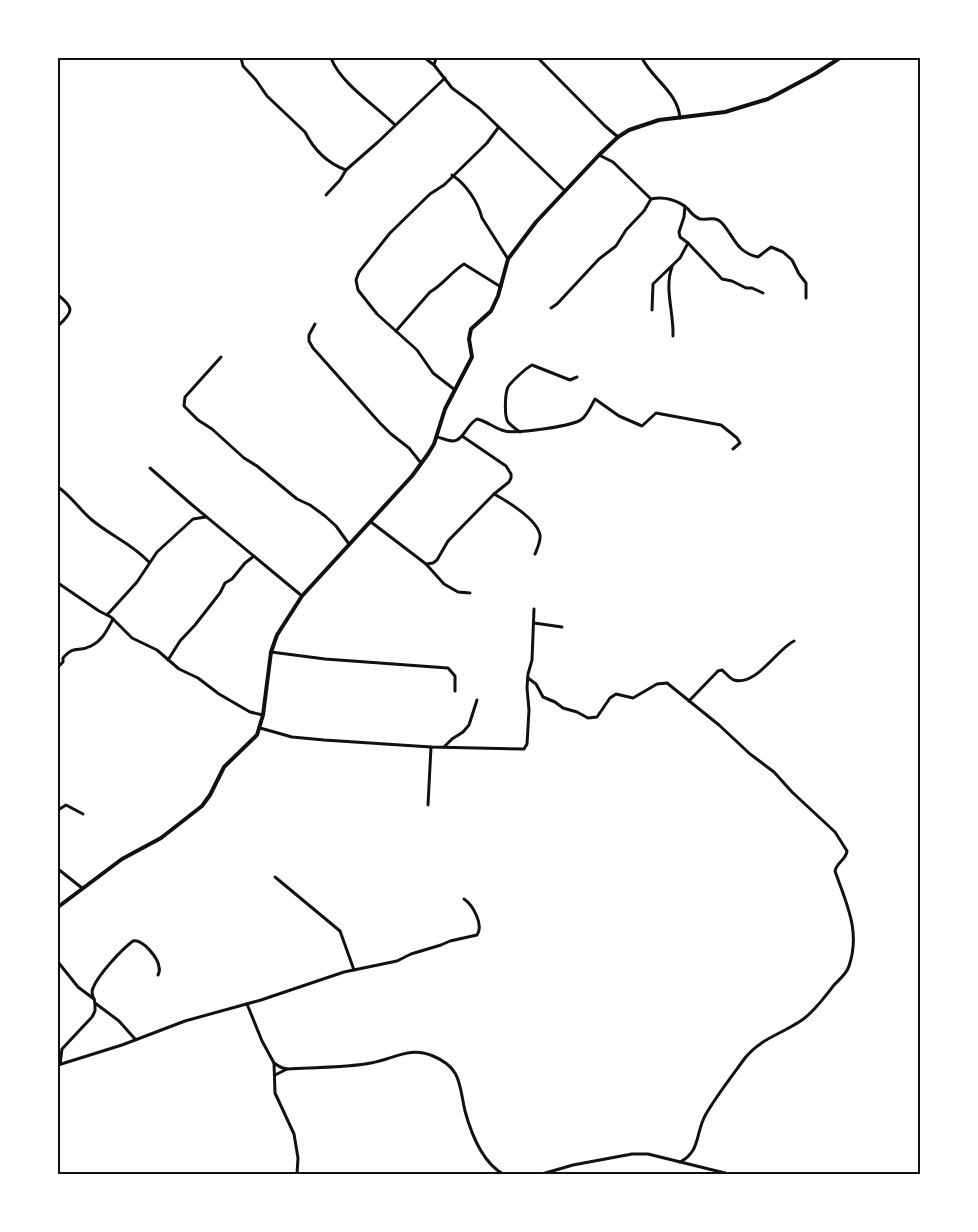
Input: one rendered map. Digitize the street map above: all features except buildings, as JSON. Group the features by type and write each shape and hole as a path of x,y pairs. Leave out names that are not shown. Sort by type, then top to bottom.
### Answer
{"street":[{"path":"241,58 243,66 267,96 305,132 308,139 321,155 334,165 346,170"},
{"path":"331,58 335,67 354,88 395,125"},
{"path":"424,58 434,64 452,88 479,108 565,191"},
{"path":"434,64 436,58"},
{"path":"538,58 618,137"},
{"path":"58,908 122,859 162,838 202,806 210,796 224,767 253,739 260,728 271,652 277,635 302,596 412,476 431,449 437,437 445,409 472,357 469,339 471,329 491,311 501,287 508,259 536,222 599,155 618,137 629,130 659,120 680,119 725,112 768,99 815,74 840,58"},
{"path":"642,59 675,100 680,110 680,119"},
{"path":"326,195 340,180 346,170 445,78"},
{"path":"454,390 433,373 417,350 377,314 358,290 356,276 406,216 415,210 430,194 444,185 452,175 487,143 498,128"},
{"path":"599,155 613,162 651,199 665,198 685,206 698,218 714,218 722,223 747,255 758,257 771,247 784,252 792,260 799,274 805,280 806,298"},
{"path":"452,175 464,184 481,212 482,218 508,259"},
{"path":"551,308 599,259 616,246 626,230 644,211 651,199"},
{"path":"685,206 679,234 722,279 763,293"},
{"path":"652,310 653,284 682,256 688,243"},
{"path":"396,331 430,292 464,264 501,287"},
{"path":"672,266 668,293 673,322 673,336"},
{"path":"58,295 71,308 69,314 58,326"},
{"path":"315,324 309,341 313,348 379,422 409,448 421,463"},
{"path":"221,356 185,397 184,406 244,458 257,466 297,499 310,505 325,516 336,526 349,544"},
{"path":"520,432 509,424 506,419 506,402 508,387 527,368 532,365 570,380 577,377"},
{"path":"437,437 453,441 462,436 468,426 477,419 501,430 520,432 582,420 595,399 619,416 642,426 656,414 721,425 737,438 740,444 733,449"},
{"path":"426,564 437,560 448,541 511,478 510,470 462,436"},
{"path":"150,468 302,596"},
{"path":"58,487 90,519 125,542 149,562"},
{"path":"494,494 515,505 536,528 540,538 535,554"},
{"path":"107,615 137,582 157,552 190,521 196,518 207,517"},
{"path":"371,522 426,564 444,584 458,592 470,593"},
{"path":"168,660 180,642 220,593 225,583 232,579 245,563 254,556"},
{"path":"58,582 99,612 113,619 132,638 157,650 179,669 198,678 219,694 250,712 263,714"},
{"path":"260,728 292,737 430,747 524,749 527,744 529,710 527,688 532,660 534,609"},
{"path":"58,667 63,662 63,658 72,649 91,646 104,637 113,619"},
{"path":"534,623 562,627"},
{"path":"689,701 718,671 723,671 729,677 742,681 762,670 779,652 794,641"},
{"path":"271,652 342,661 448,668 455,676 455,691"},
{"path":"528,678 536,684 543,696 563,708 590,718 597,717 613,696 619,694 633,698 660,683 667,683 719,724 750,754 774,772 839,838 847,854 837,864 835,871 855,935 848,969 805,1017 776,1033 758,1046 746,1058 706,1113 700,1124 693,1151 680,1162"},
{"path":"445,747 452,738 463,732 469,725 478,700"},
{"path":"428,805 430,747"},
{"path":"58,810 66,805 83,814"},
{"path":"58,869 82,888"},
{"path":"275,877 340,932 354,970"},
{"path":"158,975 160,969 146,946 136,940 129,943 94,986 92,991 95,1010 92,1017 62,1049 59,1065 122,1045 184,1021 247,1004 354,970 397,961 411,954 441,946 450,940 477,935 479,922 470,904 464,900"},
{"path":"58,962 82,990 113,1016 135,1039"},
{"path":"82,990 94,986"},
{"path":"247,1004 262,1041 274,1063 275,1092 294,1134 298,1158 297,1174"},
{"path":"274,1063 287,1069 327,1068 371,1063 411,1052 423,1052 444,1061 451,1067 461,1084 465,1110 476,1142 491,1165 503,1174"},
{"path":"275,1076 287,1069"},
{"path":"542,1174 573,1165 632,1154 662,1157 729,1174"}]}
